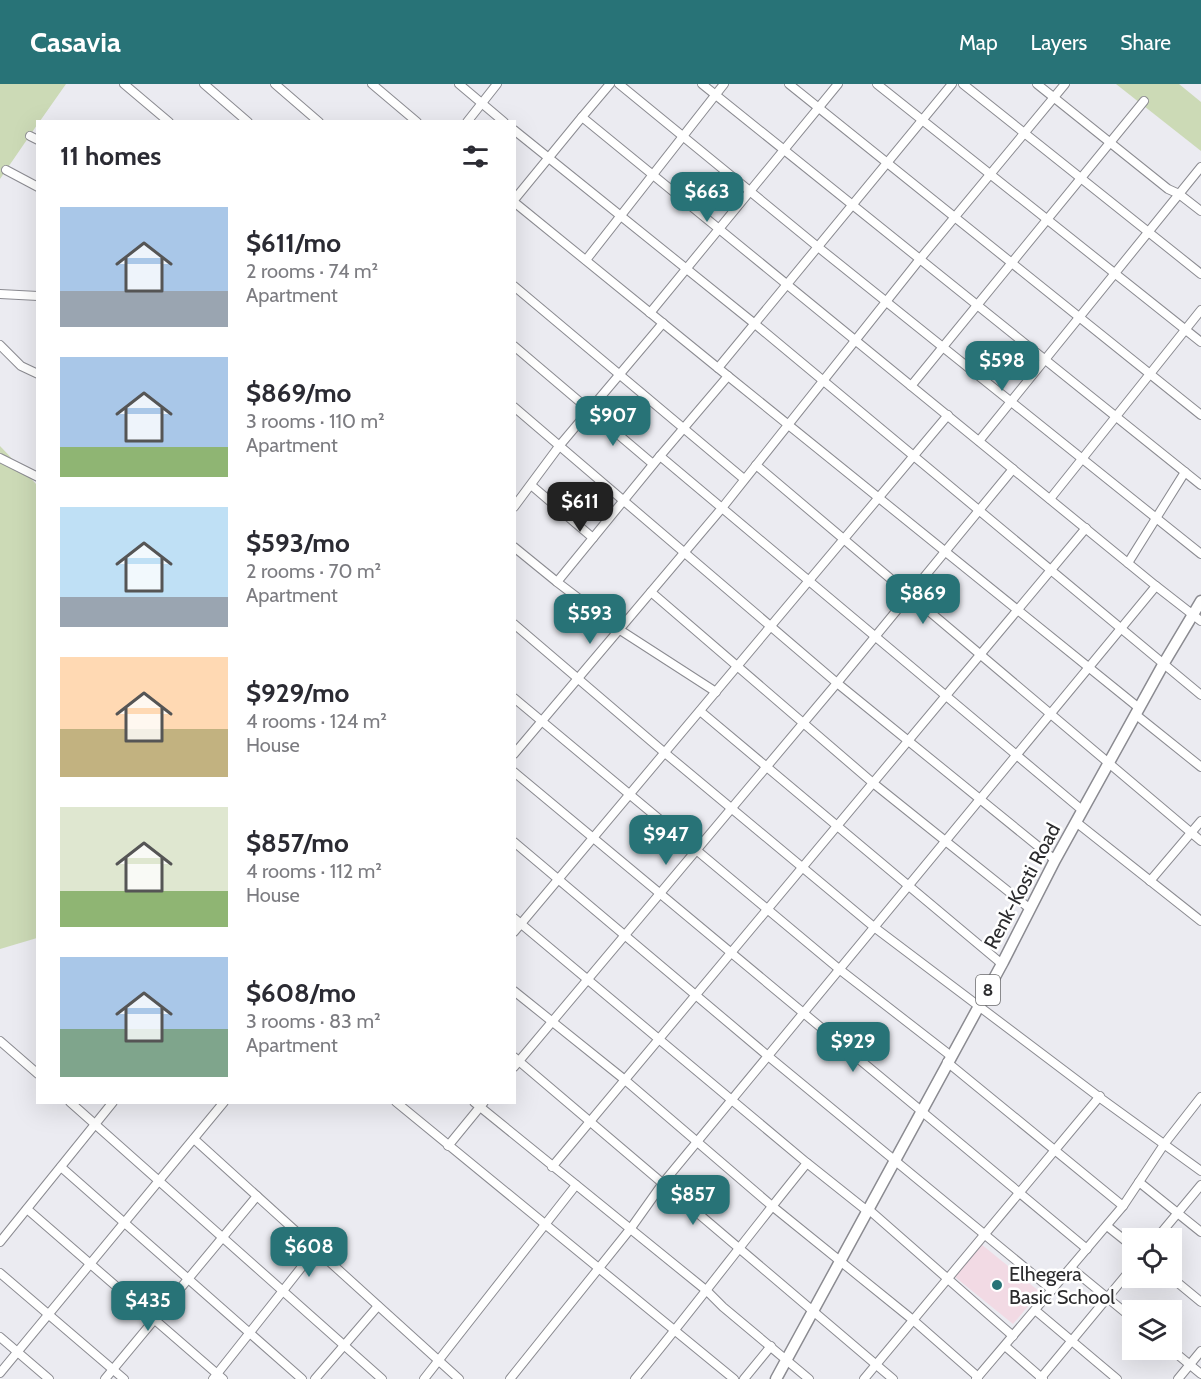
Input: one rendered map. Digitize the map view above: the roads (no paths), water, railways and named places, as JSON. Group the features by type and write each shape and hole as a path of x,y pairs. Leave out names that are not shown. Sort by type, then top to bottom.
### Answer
{"main road":[{"name":"Renk-Kosti Road","path":"776,1379 1002,964 1054,860 1164,663 1197,617 1201,602"}],"street":[{"path":"124,84 167,120"},
{"path":"204,84 246,120"},
{"path":"275,84 317,120"},
{"path":"459,84 502,120"},
{"path":"469,120 497,84"},
{"path":"516,199 610,84"},
{"path":"619,84 886,302 1201,554"},
{"path":"702,84 1201,485"},
{"path":"585,260 724,84"},
{"path":"789,84 1201,415"},
{"path":"650,313 838,84"},
{"path":"877,84 1201,342"},
{"path":"718,368 952,84"},
{"path":"963,84 1201,274"},
{"path":"1037,84 1168,189 1179,194 1201,211"},
{"path":"516,752 722,508 954,217 1065,84"},
{"path":"378,86 415,120"},
{"path":"911,386 1144,101"},
{"path":"582,117 718,230 1197,617"},
{"path":"516,132 755,324 1201,695"},
{"path":"979,441 1201,167"},
{"path":"6,170 36,186"},
{"path":"516,203 1088,668 1201,768"},
{"path":"516,288 744,479"},
{"path":"0,294 36,296"},
{"path":"1050,499 1201,310"},
{"path":"516,504 560,445 663,323"},
{"path":"0,345 21,366 36,373"},
{"path":"516,348 653,464"},
{"path":"557,582 728,376"},
{"path":"516,409 837,683 1054,860"},
{"path":"948,415 559,879 518,921 807,1163 867,1209 1013,1336"},
{"path":"660,456 1082,810"},
{"path":"0,458 36,476"},
{"path":"756,465 1049,715 1201,841"},
{"path":"893,1379 663,1183 516,1062 875,638 1013,469"},
{"path":"1128,563 1185,472"},
{"path":"531,485 593,538"},
{"path":"552,1167 1086,528"},
{"path":"516,549 620,630 716,692"},
{"path":"510,1379 631,1228 663,1183 1156,586"},
{"path":"651,592 873,783 1029,908"},
{"path":"516,626 731,809 874,927 1201,1171"},
{"path":"516,700 1123,1206"},
{"path":"700,711 1002,964"},
{"path":"516,773 802,1014 1087,1249"},
{"path":"1150,881 1201,821"},
{"path":"1076,822 1201,921"},
{"path":"516,844 768,1056 1052,1290"},
{"path":"516,993 913,1320 977,1378 1123,1206 1165,1143 1201,1097"},
{"path":"0,1041 36,1072"},
{"path":"864,1379 1100,1096"},
{"path":"72,1104 382,1379"},
{"path":"0,1242 111,1104"},
{"path":"0,1373 222,1104"},
{"path":"398,1104 734,1379"},
{"path":"448,1146 479,1104 552,1167 707,1291 809,1379"},
{"path":"194,1138 459,1379"},
{"path":"635,1379 807,1163"},
{"path":"61,1167 302,1379"},
{"path":"1139,1182 1201,1232"},
{"path":"424,1379 576,1185"},
{"path":"1165,1228 1201,1185"},
{"path":"105,1379 257,1196"},
{"path":"27,1209 218,1377 282,1290 316,1249"},
{"path":"1107,1226 1122,1238"},
{"path":"1071,1268 1122,1310"},
{"path":"0,1273 124,1379"},
{"path":"1005,1346 1041,1378 1122,1280"},
{"path":"1182,1286 1201,1302"},
{"path":"315,1379 378,1305"},
{"path":"1035,1310 1117,1379"},
{"path":"0,1337 49,1379"},
{"path":"744,1379 771,1346"},
{"path":"1178,1379 1201,1351"},
{"path":"1182,1358 1201,1374"}],"place":[{"name":"Elhegera Basic School","path":"997,1285"}]}
